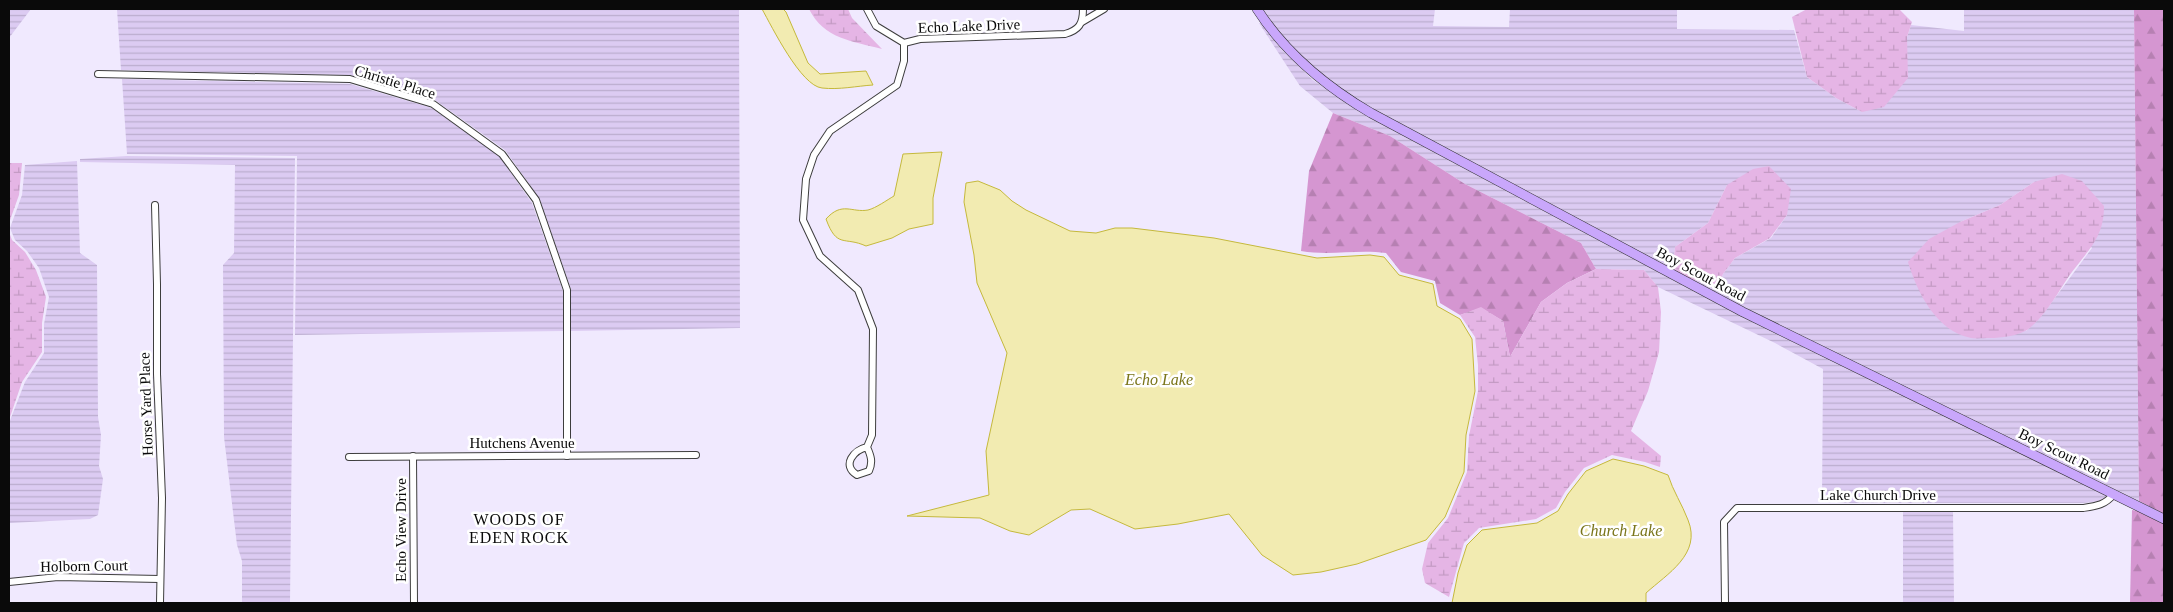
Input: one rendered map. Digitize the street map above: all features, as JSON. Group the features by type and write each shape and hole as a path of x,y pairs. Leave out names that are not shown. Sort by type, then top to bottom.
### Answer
{"street":[{"name":"Echo Lake Drive","path":"867,9 876,26 904,43 920,39 1054,36 1075,31 1082,22 1104,9"},
{"path":"1082,22 1083,9"},
{"name":"Boy Scout Road","path":"1257,9 1285,46 1305,67 1332,88 1371,113 1743,312 2164,519"},
{"path":"867,447 872,458 872,465 869,471 857,475 852,472 849,466 850,460 854,453 867,447 872,435 873,328 858,290 820,256 803,220 806,179 814,155 830,131 897,85 904,61 904,43"},
{"name":"Christie Place","path":"98,74 350,79 433,104 502,154 536,200 567,290 567,456"},
{"name":"Horse Yard Place","path":"155,205 157,374 162,498 160,603"},
{"name":"Hutchens Avenue","path":"349,457 696,455"},
{"name":"Echo View Drive","path":"413,456 414,603"},
{"name":"Lake Church Drive","path":"1725,603 1724,522 1737,508 2083,508 2102,505 2114,494"},
{"name":"Holborn Court","path":"9,582 58,577 160,579"}],"shaded area":[{"path":"9,9 31,9 9,38"},
{"path":"117,9 739,9 740,328 571,331 571,289 539,198 505,150 435,100 351,75 121,70"},
{"path":"1262,9 1435,9 1433,26 1509,27 1510,9 1677,9 1677,29 1794,30 1807,77 1836,98 1862,112 1907,78 1907,37 1911,25 1964,31 1964,9 2134,9 2139,501 1800,336 1690,279 1718,286 1723,274 1735,258 1771,238 1787,215 1727,185 1708,223 1675,247 1673,270 1372,109 1318,73 1288,43","holes":["2034,182 2092,248 2043,314 2026,331 1960,222 2000,205"]},
{"path":"1259,23 1261,23 1282,50 1313,80 1369,117 1742,316 2107,496 2101,501 2083,503 1844,503 1822,500 1823,369 1775,343 1658,287 1644,270 1596,269 1581,243 1465,184 1390,136 1333,113 1300,86"},
{"path":"122,79 350,84 432,108 500,157 532,203 563,291 563,331 295,335 297,156 127,154"},
{"path":"127,156 295,158 290,603 242,603 242,561 237,545 224,437 223,265 234,253 235,165 80,162 80,159"},
{"path":"77,161 80,253 97,265 98,417 101,435 99,466 103,479 98,515 90,519 9,523 9,423 25,382 44,353 44,324 49,297 39,268 27,251 15,240 10,228 22,195 25,165"},
{"path":"1903,511 1953,512 1954,603 1903,603"}],"green space":[{"path":"809,9 848,9 852,18 882,49 850,41 831,33 815,19"},
{"path":"1807,9 1899,9 1912,22 1907,37 1908,78 1884,107 1862,112 1836,98 1807,77 1792,17"},
{"path":"2134,9 2164,9 2164,514 2139,501"},
{"path":"1333,113 1390,136 1465,184 1581,243 1596,269 1567,283 1541,302 1510,357 1503,321 1481,308 1460,315 1440,303 1435,281 1401,272 1386,253 1301,251 1309,171"},
{"path":"9,163 22,163 19,195 9,223"},
{"path":"1769,166 1791,189 1787,215 1770,238 1735,258 1723,274 1718,286 1690,279 1673,270 1675,247 1708,223 1727,185 1753,169"},
{"path":"2062,174 2082,181 2104,206 2103,217 2098,236 2045,312 2027,330 2004,337 1971,338 1959,334 1948,327 1930,309 1917,286 1908,262 1929,239 1960,222 2000,205 2034,182"},
{"path":"9,232 12,240 25,252 36,270 46,297 42,323 42,352 22,382 9,420"},
{"path":"1596,269 1644,270 1658,287 1661,312 1659,352 1648,391 1631,431 1661,456 1660,467 1612,455 1584,468 1565,492 1556,508 1536,519 1479,528 1464,543 1449,597 1425,583 1422,569 1428,543 1448,518 1467,472 1469,436 1478,391 1478,365 1475,337 1460,315 1481,307 1503,321 1510,357 1541,302 1567,283"},
{"path":"2132,510 2164,523 2164,603 2130,603"}],"water":[{"path":"762,9 783,9 786,12 808,63 820,74 866,71 873,85 835,89 814,85 796,67"},
{"path":"942,152 933,198 933,224 909,229 892,238 866,246 842,240 834,234 826,219 837,210 868,210 894,196 903,154"},
{"name":"Echo Lake","path":"978,181 1000,190 1026,210 1070,231 1096,233 1115,228 1132,228 1214,238 1317,258 1370,255 1384,257 1399,275 1433,284 1437,306 1460,319 1472,339 1475,391 1466,435 1464,472 1445,517 1426,540 1357,564 1321,572 1293,575 1262,555 1229,514 1178,524 1135,529 1090,509 1071,510 1029,535 1010,531 980,518 907,516 989,495 986,451 1007,353 977,283 964,202 966,183"},
{"name":"Church Lake","path":"1613,459 1644,466 1668,475 1688,520 1691,532 1690,543 1686,553 1672,571 1646,593 1646,603 1452,603 1458,573 1467,545 1482,530 1537,523 1558,511 1568,494 1586,471"}],"district":[{"name":"WOODS OF EDEN ROCK","path":"519,528"}]}
